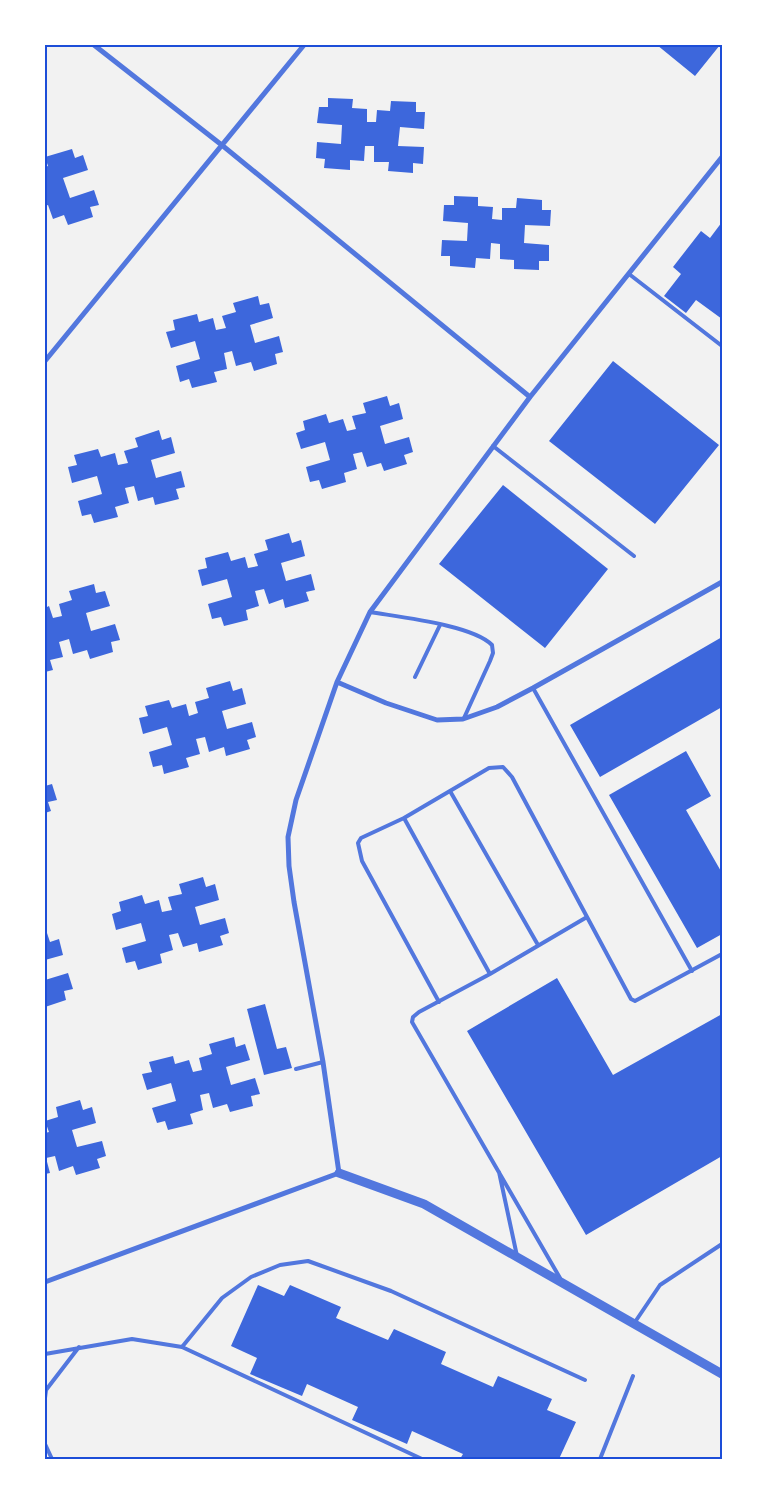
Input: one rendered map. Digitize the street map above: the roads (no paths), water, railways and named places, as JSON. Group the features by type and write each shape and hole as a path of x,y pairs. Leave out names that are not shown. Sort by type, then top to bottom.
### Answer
{"street":[{"path":"94,45 222,146 530,396"},
{"path":"45,361 304,45"},
{"path":"339,1173 323,1062 294,902 289,866 288,837 296,800 337,682 370,612 530,396 722,157"},
{"path":"337,682 386,703 437,720 463,719 497,707 533,688 722,582"},
{"path":"45,1282 339,1173 424,1204 722,1374"}],"lane":[{"path":"628,274 722,346"},
{"path":"493,446 634,556"},
{"path":"370,612 440,625 480,635 492,645 493,653 490,661 463,719"},
{"path":"415,677 440,625"},
{"path":"533,688 692,971"},
{"path":"440,1002 362,861 357,848 362,838 404,818 488,768 503,767 512,777 631,999 635,1001 722,954"},
{"path":"450,791 538,945"},
{"path":"404,818 490,974"},
{"path":"563,1284 498,1168 412,1022 413,1017 419,1012 490,974 587,916"},
{"path":"296,1069 323,1062"},
{"path":"498,1168 518,1258"},
{"path":"633,1324 660,1285 722,1244"},
{"path":"182,1347 222,1298 251,1277 280,1265 308,1261 391,1291 585,1380"},
{"path":"45,1354 132,1339 182,1347 422,1459"},
{"path":"45,1398 46,1390 79,1347"},
{"path":"600,1459 632,1376"},
{"path":"45,1444 52,1459"}]}
